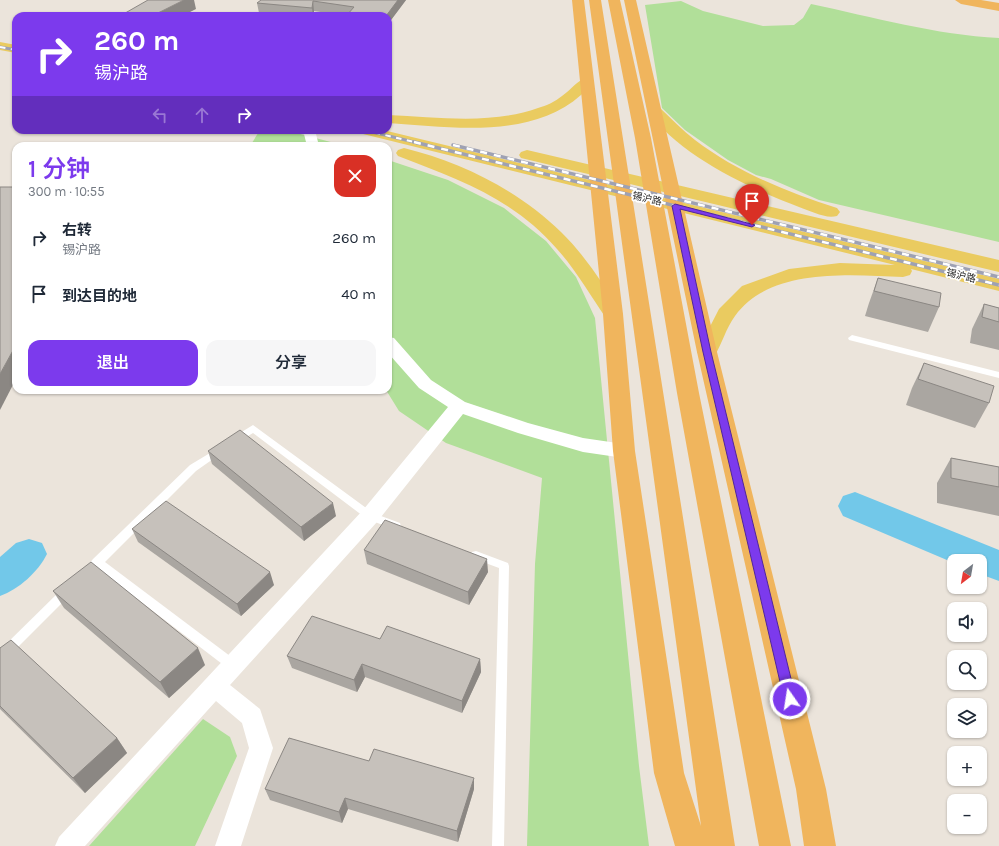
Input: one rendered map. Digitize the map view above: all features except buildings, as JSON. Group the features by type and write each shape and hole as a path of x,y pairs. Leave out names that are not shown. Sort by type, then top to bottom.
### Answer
{"highway":[{"path":"578,0 613,314 624,451 669,773 691,846"},
{"path":"595,0 617,138 651,393 710,773 719,846"},
{"path":"614,0 644,138 688,393 775,846"},
{"path":"630,0 643,53 707,352 811,789 820,846"}],"main road":[{"path":"960,0 999,8"},
{"path":"0,36 12,39"},
{"path":"0,46 12,48"},
{"path":"392,119 479,122 513,119 553,107 578,91 587,82"},
{"path":"654,110 689,143 737,174 759,185 802,203 960,257"},
{"path":"392,123 597,180"},
{"path":"360,134 378,142"},
{"name":"锡沪路","path":"383,134 673,197 999,286"},
{"path":"392,148 477,181 505,197 531,215 556,236 613,314"},
{"path":"673,197 999,266"},
{"path":"707,352 726,312 749,290 789,275 840,269 950,273"}],"street":[{"path":"392,347 425,384 459,406 524,428 583,445 624,451"},
{"path":"68,846 370,516 459,406"},
{"path":"215,686 252,717 261,748 228,846"}],"lane":[{"path":"852,338 999,375"},
{"path":"0,657 193,468 253,428 370,516 407,530"},
{"path":"467,552 504,566 498,846"},
{"path":"97,562 234,666"}],"green space":[{"path":"681,1 703,11 763,26 794,25 803,18 811,4 928,29 999,38 999,242 819,200 771,179 756,175 728,160 685,130 662,108 645,5"},
{"path":"258,134 300,134 331,142 252,142"},
{"path":"392,161 448,180 504,208 546,241 576,277 595,318 639,766 649,846 527,846 535,564 542,478 446,443 399,411 388,394 392,394"},
{"path":"203,719 230,737 237,756 195,846 89,846"}],"waterway":[{"path":"855,506 999,566"},
{"path":"0,580 29,554"}],"railway":[{"path":"0,47 12,49"},
{"path":"381,134 418,143"},
{"path":"414,142 999,285"},
{"path":"453,145 999,277"}],"route":[{"path":"752,225 675,206 707,352 790,699"}]}
